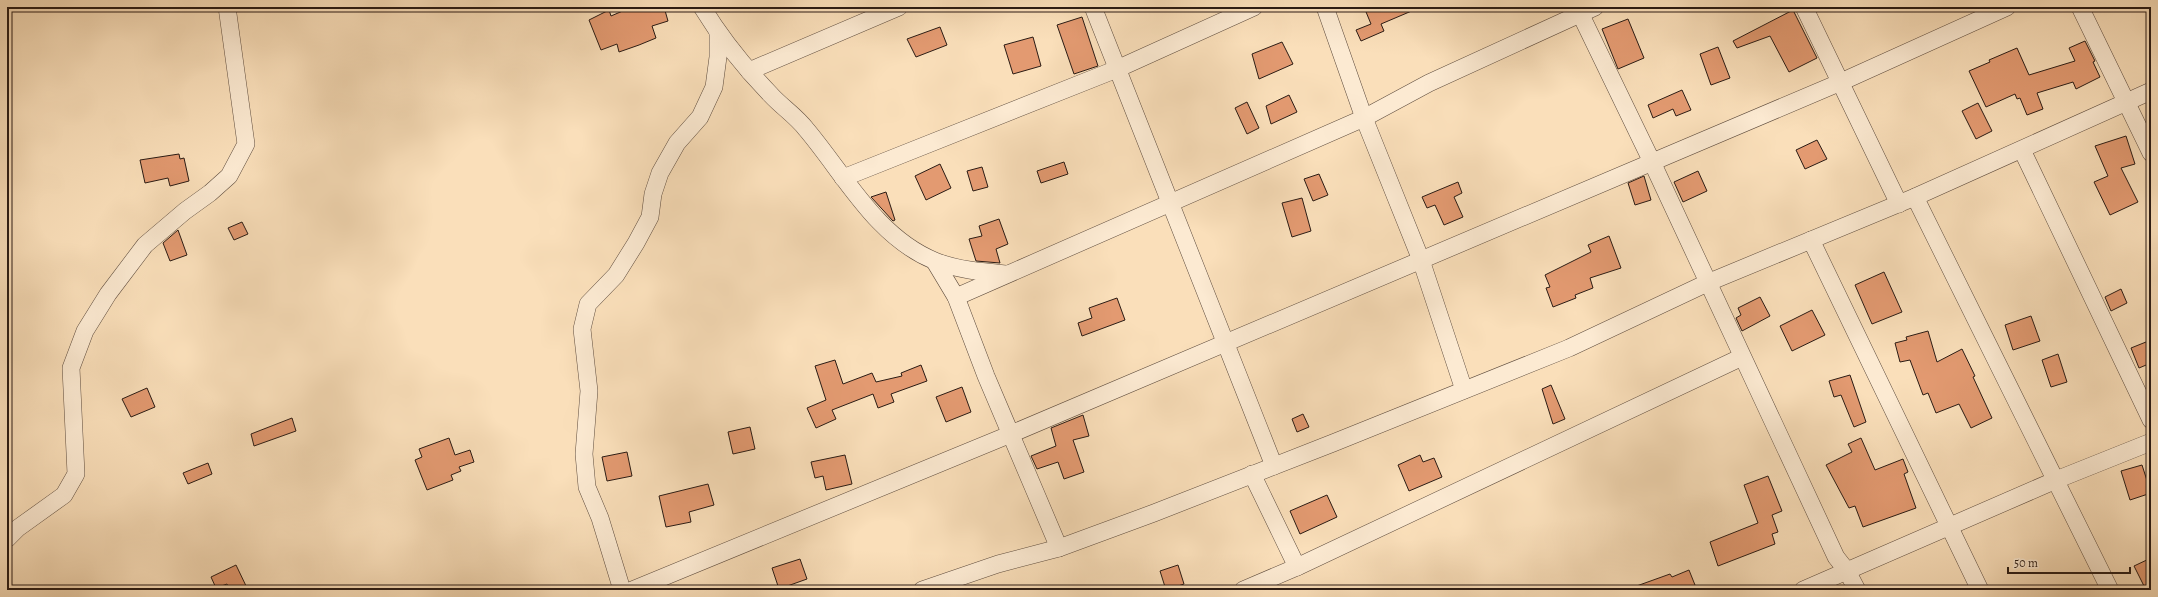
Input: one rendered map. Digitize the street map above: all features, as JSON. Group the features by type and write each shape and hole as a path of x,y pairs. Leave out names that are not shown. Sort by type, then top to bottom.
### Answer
{"street":[{"path":"7,539 18,528 64,495 76,474 71,368 85,331 108,294 145,245 229,176 246,144 227,7"},
{"path":"702,7 718,33 749,71 805,128 843,178 896,238 935,262 976,271 1009,275"},
{"path":"749,71 899,7"},
{"path":"1093,7 1224,343 1274,466"},
{"path":"843,178 1117,69 1254,7"},
{"path":"1325,7 1364,118 1421,260 1464,390"},
{"path":"1804,7 1899,204"},
{"path":"632,590 1011,434 1840,82 2007,7"},
{"path":"2080,7 2151,153"},
{"path":"956,297 1364,118 1429,83 1584,9 1742,358 1836,557 1847,571 1857,590"},
{"path":"622,590 600,518 587,487 584,454 589,392 582,329 588,304 616,275 636,243 650,217 653,194 660,173 677,143 700,117 714,88 718,57 718,33"},
{"path":"922,590 998,564 1059,548 1274,466 1569,348 1707,283 1899,204 2151,91"},
{"path":"2022,150 2151,420"},
{"path":"1915,197 2110,590"},
{"path":"1811,240 1980,590"},
{"path":"935,262 956,297 1059,548"},
{"path":"1243,590 1297,567 1742,358"},
{"path":"1803,590 2056,480 2151,442"},
{"path":"1252,474 1297,567"}],"building":[{"path":"632,7 664,7 668,21 652,26 656,38 619,52 617,44 601,50 589,20 609,10 611,16"},
{"path":"1364,7 1421,7 1381,24 1384,31 1361,41 1356,30 1371,24"},
{"path":"1793,10 1817,58 1789,72 1770,36 1737,48 1733,41"},
{"path":"1082,17 1098,66 1074,74 1057,25"},
{"path":"1628,19 1644,58 1618,69 1602,29"},
{"path":"940,27 947,45 916,57 907,39"},
{"path":"1033,37 1041,66 1013,74 1004,45"},
{"path":"2085,41 2095,61 2093,62 2100,77 2076,89 2073,82 2037,93 2043,109 2027,115 2020,98 2017,99 2015,94 1986,107 1969,71 1990,62 1989,60 2017,48 2029,75 2075,61 2069,48"},
{"path":"1282,42 1293,64 1259,79 1252,54"},
{"path":"1718,47 1730,78 1711,85 1700,54"},
{"path":"1682,90 1691,110 1676,116 1673,109 1653,118 1648,105"},
{"path":"1289,95 1297,112 1271,124 1266,106"},
{"path":"1247,102 1259,128 1247,134 1235,108"},
{"path":"1978,103 1992,131 1976,139 1962,111"},
{"path":"2126,136 2135,164 2121,168 2138,202 2110,215 2094,182 2108,176 2095,146"},
{"path":"1817,140 1827,159 1805,169 1796,150"},
{"path":"179,154 180,159 184,158 189,181 170,186 168,178 145,183 140,160"},
{"path":"1064,162 1068,174 1041,183 1037,171"},
{"path":"940,164 951,188 926,200 915,176"},
{"path":"982,167 988,187 973,191 967,171"},
{"path":"1698,171 1707,191 1683,202 1674,182"},
{"path":"1319,174 1328,195 1313,201 1304,179"},
{"path":"1644,176 1651,200 1635,205 1628,183"},
{"path":"1458,182 1462,193 1454,197 1463,217 1444,225 1435,205 1427,208 1422,197"},
{"path":"886,192 895,220 893,221 871,197"},
{"path":"1302,198 1311,231 1292,237 1282,203"},
{"path":"999,219 1008,244 996,249 1000,263 976,261 969,239 982,236 979,226"},
{"path":"242,222 248,234 234,240 228,228"},
{"path":"178,230 187,255 170,261 163,243"},
{"path":"1609,236 1621,268 1590,278 1593,288 1575,295 1576,298 1553,307 1546,288 1550,287 1545,275 1591,252 1588,245"},
{"path":"1884,272 1902,312 1872,324 1855,285"},
{"path":"2121,289 2127,303 2111,311 2105,297"},
{"path":"1760,297 1770,316 1742,331 1736,318 1741,315 1738,308"},
{"path":"1117,298 1125,320 1082,336 1078,323 1092,318 1089,308"},
{"path":"1812,310 1825,335 1792,351 1780,326"},
{"path":"2031,316 2040,341 2013,350 2005,325"},
{"path":"1928,331 1937,362 1962,349 1992,418 1971,428 1959,404 1936,413 1928,393 1923,395 1910,360 1900,362 1895,343 1907,340 1906,337"},
{"path":"2151,340 2151,363 2139,368 2131,348"},
{"path":"2058,354 2067,382 2051,387 2042,360"},
{"path":"835,360 843,384 872,373 876,382 902,376 901,373 921,365 927,381 891,394 894,402 878,408 873,394 832,410 836,419 816,428 807,408 826,400 815,366"},
{"path":"1850,375 1866,422 1854,427 1841,395 1834,397 1829,381"},
{"path":"1551,385 1565,419 1553,424 1542,389"},
{"path":"962,387 971,412 946,422 936,397"},
{"path":"147,388 155,407 131,417 122,399"},
{"path":"1303,414 1309,427 1297,432 1292,419"},
{"path":"1083,415 1089,436 1073,440 1084,472 1064,479 1058,462 1037,469 1031,456 1056,446 1051,428"},
{"path":"292,418 296,431 254,446 251,434"},
{"path":"750,427 755,449 733,454 728,432"},
{"path":"449,438 455,455 470,450 474,462 459,467 461,471 451,475 453,480 427,490 415,460 422,457 419,449"},
{"path":"1861,438 1875,470 1903,459 1908,472 1904,474 1916,508 1863,527 1855,506 1849,508 1826,465 1852,452 1848,444"},
{"path":"627,452 632,476 607,481 602,457"},
{"path":"845,455 852,484 826,490 823,476 815,478 811,462"},
{"path":"1420,455 1423,462 1434,458 1442,477 1409,491 1398,465"},
{"path":"208,463 212,474 188,484 183,473"},
{"path":"2142,465 2151,493 2130,500 2121,471"},
{"path":"1768,476 1782,511 1772,515 1778,532 1772,534 1775,544 1718,566 1710,542 1758,523 1744,485"},
{"path":"708,484 714,505 689,512 691,522 666,527 659,496"},
{"path":"1327,495 1337,517 1300,534 1290,511"},
{"path":"2151,558 2151,590 2146,590 2134,566"},
{"path":"800,559 807,579 779,589 772,568"},
{"path":"236,565 248,590 230,590 227,584 216,588 211,577"},
{"path":"1178,565 1184,584 1166,590 1160,571"},
{"path":"1689,570 1697,590 1631,590 1631,588 1670,574 1672,577"}]}
